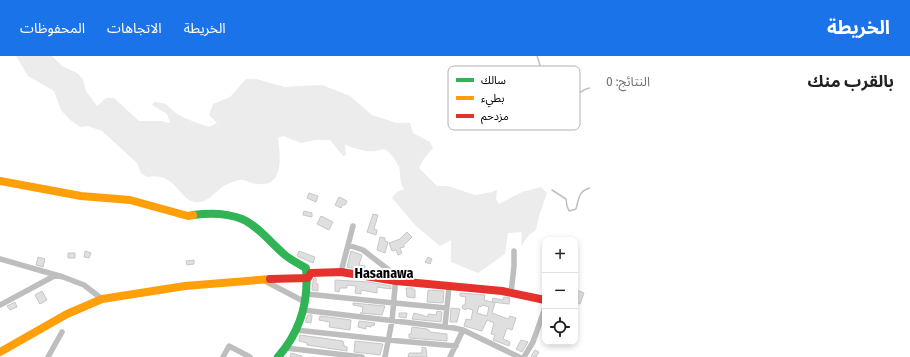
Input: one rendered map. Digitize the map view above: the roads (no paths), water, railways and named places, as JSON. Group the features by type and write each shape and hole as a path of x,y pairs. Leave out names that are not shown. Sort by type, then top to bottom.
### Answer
{"street":[{"path":"0,181 81,196 130,200 188,216 207,212 243,219 252,225 286,256 306,268 308,278 307,294 304,306 296,330 286,348 278,357"},
{"path":"341,272 353,226"},
{"path":"348,245 363,250 399,280"},
{"path":"511,293 514,251"},
{"path":"0,259 56,275 84,286 102,299"},
{"path":"0,352 68,314 102,299 185,286 261,279 308,278 311,274 341,272 449,287 511,293 542,299"},
{"path":"0,306 56,275"},
{"path":"261,279 304,306 392,321 445,326 463,330 519,357"},
{"path":"385,357 399,280"},
{"path":"445,326 449,287"},
{"path":"307,294 447,308"},
{"path":"524,357 533,342 545,309"},
{"path":"296,330 456,346"},
{"path":"450,357 463,330"},
{"path":"48,357 62,332"},
{"path":"223,357 229,346 250,357"},
{"path":"286,348 339,356 362,357"}],"waterway":[{"path":"537,56 540,66"},
{"path":"580,92 590,88"},
{"path":"552,190 566,199 569,211 576,209 581,193 590,188"}],"district":[{"name":"Hasanawa","path":"384,273"}]}
